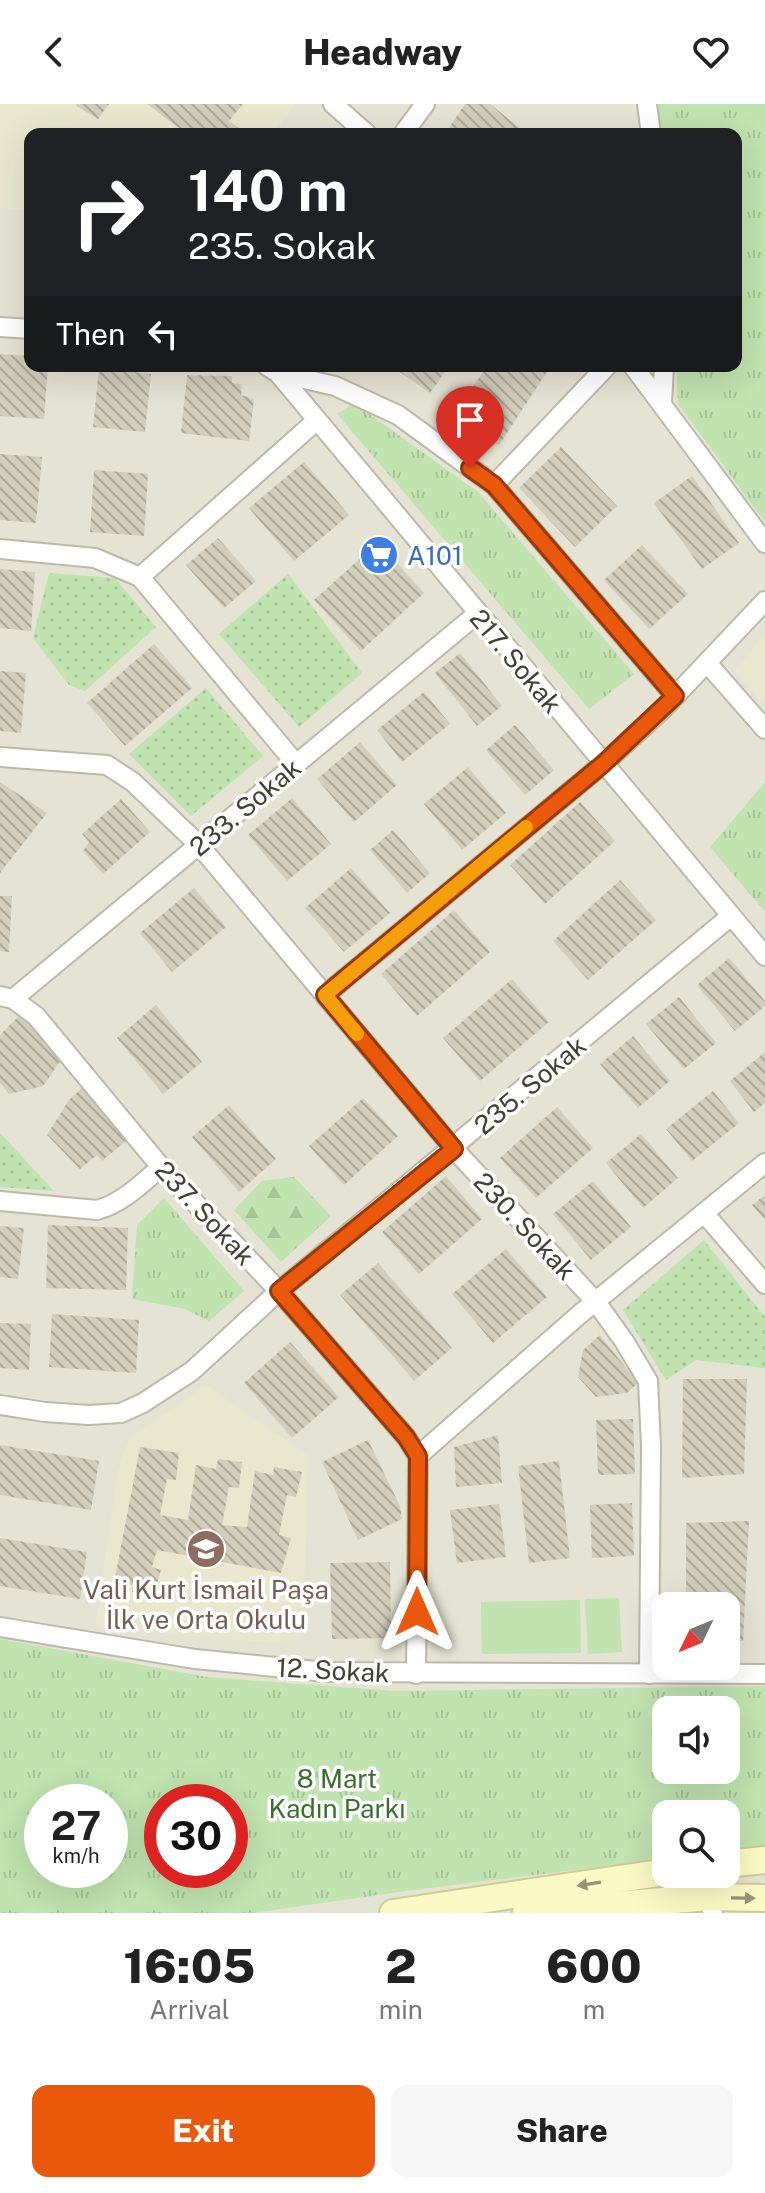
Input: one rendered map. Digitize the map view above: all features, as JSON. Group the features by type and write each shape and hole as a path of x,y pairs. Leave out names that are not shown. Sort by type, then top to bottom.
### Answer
{"main road":[{"path":"740,1863 765,1860"},
{"path":"528,1908 652,1876"},
{"path":"393,1913 528,1908 710,1895 765,1898"}],"street":[{"path":"333,104 360,128"},
{"path":"407,128 425,104"},
{"path":"647,104 650,128"},
{"path":"0,327 24,329"},
{"name":"217. Sokak","path":"274,372 765,956"},
{"path":"280,372 335,386 398,415 494,485 675,696"},
{"path":"494,485 601,372"},
{"path":"638,372 765,543"},
{"path":"662,403 664,372"},
{"path":"140,577 316,421"},
{"path":"0,549 95,558 140,577 296,764"},
{"path":"325,995 603,764 675,696 765,601"},
{"name":"233. Sokak","path":"7,998 199,845 477,614"},
{"path":"707,663 765,729"},
{"name":"230. Sokak","path":"0,757 107,765 133,782 199,845 454,1149 596,1302 624,1341 648,1381 651,1446 649,1674"},
{"name":"235. Sokak","path":"0,1405 59,1413 121,1413 143,1403 192,1371 279,1291 454,1149 731,916"},
{"name":"237. Sokak","path":"7,998 36,1016 161,1167 279,1291 406,1437 418,1456"},
{"path":"416,1674 418,1456 596,1302 765,1163"},
{"path":"0,1201 97,1210 112,1206 127,1196 161,1167"},
{"path":"704,1213 765,1284"},
{"name":"12. Sokak","path":"0,1627 195,1659 326,1672 765,1674"}],"shaded area":[{"path":"0,104 765,104 765,1913 0,1913"},
{"path":"0,104 296,104 277,128 24,128 24,210 0,208"},
{"path":"765,634 765,706 735,671"},
{"name":"Vali Kurt İsmail Paşa İlk ve Orta Okulu","path":"206,1385 308,1456 303,1636 274,1643 95,1627 118,1471 128,1440"}],"green space":[{"path":"657,104 765,104 765,522 678,404 676,372 742,372 742,128 661,128"},
{"path":"354,403 478,492 634,674 589,709 337,414"},
{"path":"49,573 115,578 156,627 85,691 69,685 33,638"},
{"path":"288,574 362,673 299,727 219,634"},
{"path":"206,688 263,756 191,816 129,754"},
{"path":"765,782 765,912 710,847"},
{"path":"0,1133 54,1191 0,1187"},
{"path":"294,1177 331,1216 281,1262 234,1210 262,1181"},
{"path":"164,1198 244,1291 209,1321 185,1309 132,1299 137,1225"},
{"path":"704,1240 765,1317 765,1368 696,1360 666,1380 623,1310"},
{"path":"619,1598 622,1652 588,1654 585,1599"},
{"path":"580,1600 581,1653 482,1654 481,1602"},
{"name":"8 Mart Kadın Parkı","path":"0,1639 207,1677 395,1691 765,1686 765,1847 740,1850 740,1800 652,1800 652,1861 253,1913 0,1913"}],"building":[{"path":"77,104 109,104 98,119"},
{"path":"147,104 243,104 229,121 239,128 179,128"},
{"path":"465,104 490,104 520,128 449,128"},
{"path":"0,354 24,356 24,372 48,372 44,419 0,416"},
{"path":"99,372 151,374 145,432 93,427"},
{"path":"400,372 445,372 430,393"},
{"path":"483,372 547,372 499,445 454,415"},
{"path":"187,375 232,376 232,383 242,384 241,395 254,399 249,441 181,433"},
{"path":"561,447 617,506 575,547 519,488"},
{"path":"0,454 42,457 36,523 0,520"},
{"path":"304,462 349,515 294,561 249,508"},
{"path":"94,470 148,474 144,536 90,532"},
{"path":"692,476 739,543 702,569 654,503"},
{"path":"218,538 256,581 224,608 186,565"},
{"path":"378,542 424,593 361,651 314,600"},
{"path":"642,545 688,594 649,629 604,580"},
{"path":"0,569 35,572 31,631 0,628"},
{"path":"154,644 192,688 125,746 87,703"},
{"path":"460,653 502,706 477,726 435,673"},
{"path":"0,671 26,673 21,733 0,731"},
{"path":"424,692 450,724 402,762 377,730"},
{"path":"515,725 554,770 525,795 486,750"},
{"path":"360,742 397,785 354,822 317,779"},
{"path":"468,767 506,813 462,850 424,804"},
{"path":"0,782 47,813 0,873"},
{"path":"292,798 331,844 287,881 248,835"},
{"path":"121,799 150,832 103,874 83,851 89,842 82,834"},
{"path":"580,802 615,841 545,904 510,865"},
{"path":"393,830 430,873 407,893 370,850"},
{"path":"351,868 390,913 344,952 305,908"},
{"path":"620,880 656,920 588,980 553,941"},
{"path":"194,888 226,927 172,972 140,933"},
{"path":"0,896 12,896 9,952 0,951"},
{"path":"454,910 490,952 417,1016 381,974"},
{"path":"729,958 765,1001 765,1006 735,1031 697,985"},
{"path":"512,979 549,1022 480,1081 443,1038"},
{"path":"679,997 716,1043 684,1069 646,1024"},
{"path":"156,1005 202,1062 163,1094 117,1038"},
{"path":"21,1014 61,1060 43,1086 9,1094 0,1083 0,1035"},
{"path":"633,1036 670,1081 638,1108 600,1064"},
{"path":"765,1052 765,1103 754,1112 730,1081"},
{"path":"83,1087 127,1140 102,1161 97,1155 80,1169 47,1135 69,1100"},
{"path":"713,1091 739,1123 692,1161 666,1129"},
{"path":"363,1098 398,1136 344,1185 309,1146"},
{"path":"229,1105 276,1159 239,1192 192,1137"},
{"path":"557,1107 593,1148 536,1198 500,1158"},
{"path":"641,1134 678,1178 643,1208 606,1163"},
{"path":"446,1176 482,1219 419,1274 382,1232"},
{"path":"593,1181 631,1227 591,1260 553,1214"},
{"path":"765,1195 765,1220 752,1205"},
{"path":"48,1225 128,1228 126,1290 46,1288"},
{"path":"0,1226 24,1228 18,1279 0,1277"},
{"path":"506,1249 547,1297 493,1343 452,1294"},
{"path":"378,1263 452,1348 414,1381 340,1295"},
{"path":"52,1314 139,1320 136,1373 49,1367"},
{"path":"0,1323 31,1324 29,1370 0,1368"},
{"path":"600,1335 638,1383 627,1393 596,1397 578,1377 583,1350"},
{"path":"290,1342 339,1397 292,1438 244,1383"},
{"path":"683,1379 747,1379 744,1474 682,1478"},
{"path":"633,1419 635,1474 598,1475 596,1420"},
{"path":"498,1435 502,1483 456,1487 454,1447"},
{"path":"368,1440 400,1506 402,1519 358,1540 322,1462"},
{"path":"0,1445 99,1461 91,1510 0,1495"},
{"path":"140,1447 179,1453 176,1480 167,1479 160,1515 188,1520 196,1465 216,1469 218,1459 242,1462 239,1488 229,1487 222,1525 247,1527 255,1471 273,1475 274,1467 302,1472 296,1497 287,1495 279,1535 291,1538 281,1573 157,1550 152,1567 161,1570 154,1594 132,1592 133,1585 114,1583"},
{"path":"559,1461 570,1558 529,1563 518,1466"},
{"path":"632,1503 634,1556 592,1558 590,1505"},
{"path":"499,1504 506,1557 457,1563 450,1510"},
{"path":"749,1521 743,1641 740,1641 740,1592 686,1592 686,1523"},
{"path":"0,1538 87,1552 80,1599 0,1586"},
{"path":"390,1562 391,1638 332,1639 330,1563"}],"slow traffic":[{"path":"357,1034 325,995 526,827"}],"place":[{"name":"A101","path":"379,555"},
{"name":"Vali Kurt İsmail Paşa İlk ve Orta Okulu","path":"206,1549"}],"route":[{"path":"417,1612 418,1456 406,1437 279,1291 454,1149 325,995 603,764 675,696 494,485 470,468"}]}
